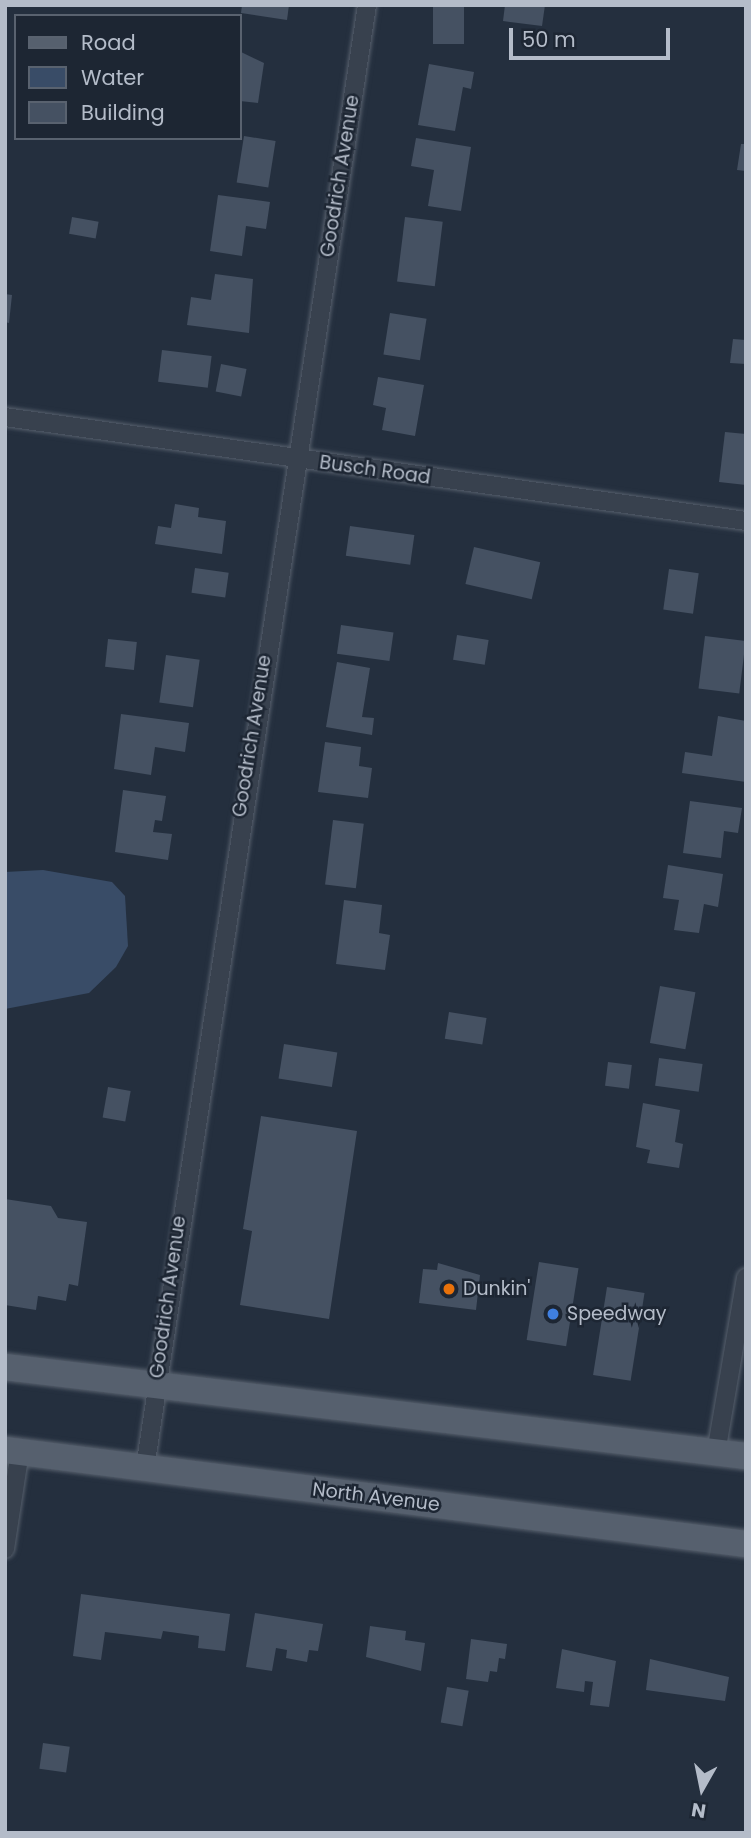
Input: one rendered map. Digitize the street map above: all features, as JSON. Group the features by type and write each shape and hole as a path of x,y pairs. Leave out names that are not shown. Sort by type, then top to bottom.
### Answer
{"main road":[{"path":"5,1367 746,1457"},
{"name":"North Avenue","path":"13,1450 746,1544"}],"street":[{"name":"Goodrich Avenue","path":"145,1468 295,459 367,5"},
{"name":"Busch Road","path":"5,417 746,521"},
{"path":"716,1453 746,1278"},
{"path":"5,1549 13,1450"}],"water":[{"path":"43,870 112,882 125,896 128,946 116,967 89,993 5,1009 5,872"}],"building":[{"path":"242,5 289,5 287,20 241,13"},
{"path":"433,5 464,5 464,44 433,44"},
{"path":"505,5 545,5 542,26 503,21"},
{"path":"242,52 264,63 258,103 242,101"},
{"path":"429,64 474,72 471,89 463,87 455,131 418,125"},
{"path":"244,136 276,141 268,187 237,182"},
{"path":"416,138 471,147 461,211 428,206 434,170 411,166"},
{"path":"741,144 746,144 746,171 737,170"},
{"path":"218,195 270,202 266,229 246,226 242,256 210,251"},
{"path":"72,217 99,222 96,238 69,234"},
{"path":"405,217 443,222 435,286 397,282"},
{"path":"215,274 253,279 249,333 187,325 191,297 211,300"},
{"path":"5,294 12,295 9,323 5,322"},
{"path":"390,313 427,319 420,360 383,354"},
{"path":"733,339 746,340 746,364 730,363"},
{"path":"162,350 212,356 208,388 158,382"},
{"path":"221,364 247,369 241,396 216,391"},
{"path":"378,377 424,385 415,436 382,430 386,408 373,405"},
{"path":"725,432 746,434 746,485 719,482"},
{"path":"175,504 199,508 198,517 226,521 222,554 155,544 158,526 171,528"},
{"path":"350,526 414,535 410,565 346,556"},
{"path":"474,547 540,562 532,599 465,584"},
{"path":"195,568 229,573 225,597 192,593"},
{"path":"669,569 699,573 693,614 663,610"},
{"path":"341,625 393,632 389,661 337,654"},
{"path":"457,635 489,640 485,665 453,660"},
{"path":"705,636 746,641 739,694 699,689"},
{"path":"108,639 137,642 134,670 105,667"},
{"path":"166,655 200,660 193,707 159,703"},
{"path":"337,662 370,668 362,717 374,718 372,735 326,727"},
{"path":"121,714 189,723 185,752 155,747 151,775 114,769"},
{"path":"718,716 746,721 746,782 682,773 685,752 712,756"},
{"path":"325,742 361,747 359,766 372,768 368,798 318,792"},
{"path":"123,790 166,796 162,821 155,820 153,832 172,834 168,860 115,852"},
{"path":"690,801 742,808 738,833 724,831 721,858 683,853"},
{"path":"333,820 364,824 356,888 325,885"},
{"path":"668,865 723,874 718,907 704,904 699,933 674,930 679,900 663,898"},
{"path":"344,900 382,905 379,933 390,935 385,970 336,964"},
{"path":"660,986 695,992 685,1049 650,1043"},
{"path":"449,1012 487,1018 482,1045 445,1039"},
{"path":"284,1044 337,1052 332,1087 279,1079"},
{"path":"659,1058 703,1064 699,1092 655,1086"},
{"path":"608,1062 632,1065 629,1089 605,1086"},
{"path":"108,1087 131,1091 125,1122 103,1118"},
{"path":"643,1103 680,1110 675,1142 683,1144 679,1168 647,1163 650,1150 636,1147"},
{"path":"261,1116 357,1131 329,1319 240,1305 252,1231 243,1229"},
{"path":"5,1199 51,1206 58,1218 87,1222 78,1286 69,1284 66,1301 38,1296 36,1310 5,1305"},
{"name":"Speedway","path":"539,1262 579,1268 566,1346 527,1340"},
{"name":"Dunkin'","path":"438,1263 480,1275 476,1310 419,1303 423,1269 437,1270"},
{"name":"Speedway","path":"607,1287 645,1293 631,1381 593,1375"},
{"path":"81,1594 230,1614 225,1651 198,1648 199,1636 163,1631 161,1639 105,1632 101,1660 73,1656"},
{"path":"255,1613 323,1624 318,1651 309,1650 307,1662 286,1658 287,1650 276,1648 272,1671 246,1667"},
{"path":"370,1626 406,1631 405,1640 425,1643 421,1671 366,1657"},
{"path":"471,1639 507,1644 505,1659 499,1658 497,1672 490,1671 488,1682 466,1679"},
{"path":"562,1649 616,1661 609,1707 590,1705 593,1682 585,1681 584,1692 556,1688"},
{"path":"650,1659 729,1677 725,1701 646,1690"},
{"path":"447,1687 469,1691 462,1726 441,1722"},
{"path":"43,1743 70,1747 66,1773 39,1769"}],"place":[{"name":"Dunkin'","path":"449,1289"},
{"name":"Speedway","path":"553,1314"}]}
